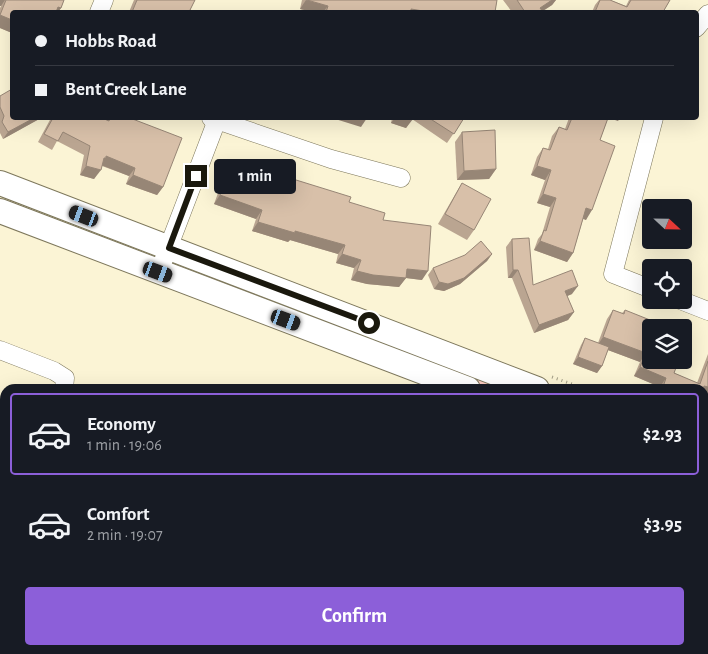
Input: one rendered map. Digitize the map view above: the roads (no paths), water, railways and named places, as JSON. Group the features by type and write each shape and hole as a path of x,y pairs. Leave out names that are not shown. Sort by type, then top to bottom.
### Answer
{"street":[{"path":"699,24 708,14"},
{"path":"158,272 169,248 214,120"},
{"path":"217,120 331,159 401,178"},
{"path":"642,285 613,274 653,120"},
{"path":"0,183 524,384"},
{"path":"0,211 455,384"},
{"path":"692,305 708,311"},
{"path":"377,354 386,330"},
{"path":"0,350 54,371 65,384"}]}
